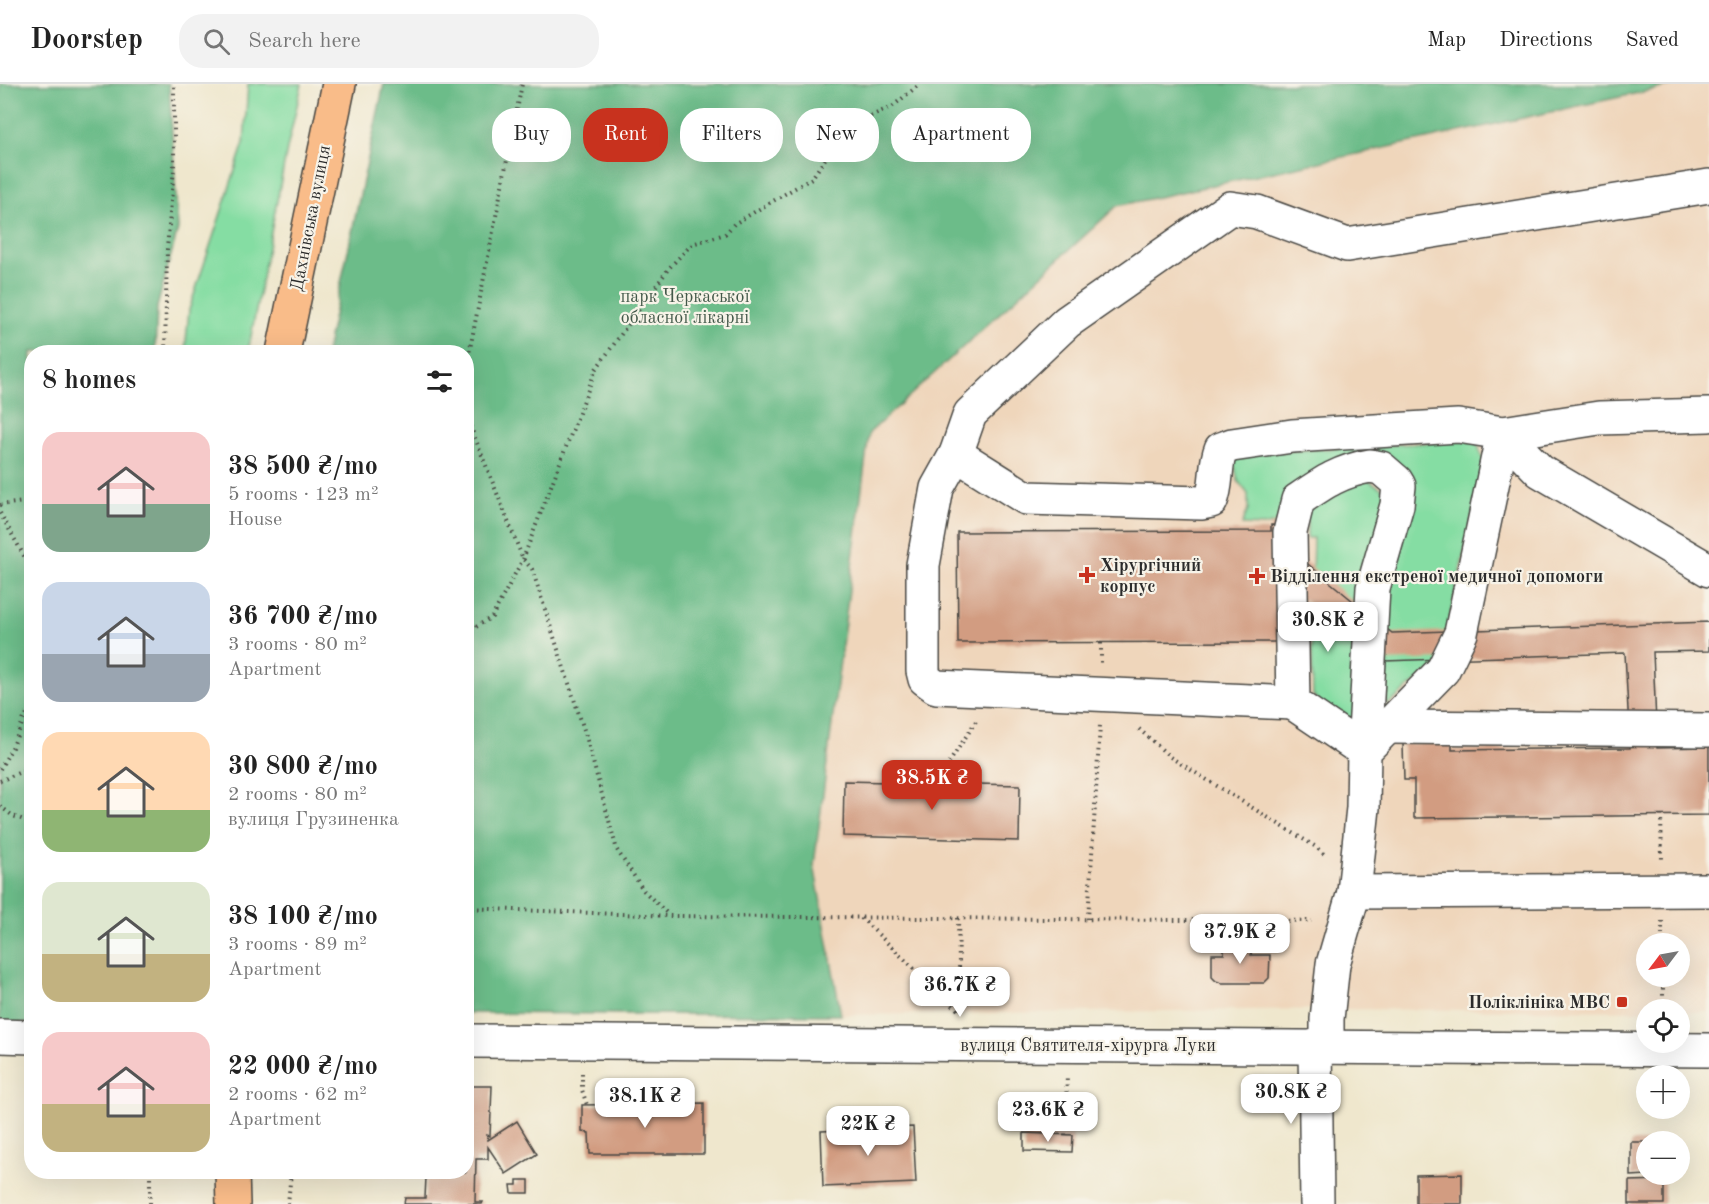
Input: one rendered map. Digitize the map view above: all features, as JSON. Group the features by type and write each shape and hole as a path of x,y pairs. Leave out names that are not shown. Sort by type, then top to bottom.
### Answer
{"main road":[{"name":"Дахнівська вулиця","path":"284,345 339,84"},
{"path":"232,1179 232,1204"}],"street":[{"path":"1364,751 1293,703 936,687 925,679 923,671 923,565 937,488 956,454 970,414 1067,322 1230,208 1257,212 1347,245 1709,186"},
{"path":"956,454 1026,498 1201,503 1212,501 1215,490 1216,460 1221,449 1232,445 1292,436 1458,426 1503,433 1599,418 1709,415"},
{"path":"1503,433 1539,471 1709,570"},
{"path":"1364,751 1443,670 1461,633 1503,433"},
{"path":"1293,703 1290,532 1298,500 1327,480 1350,469 1370,466 1381,468 1399,486 1397,505 1373,588 1363,808 1354,891 1333,964 1327,1019 1321,1046 1317,1204"},
{"path":"1388,726 1709,730"},
{"path":"1354,891 1709,890"},
{"path":"0,1036 24,1037"},
{"name":"вулиця Святителя-хірурга Луки","path":"474,1041 1709,1050"}],"path":[{"path":"165,345 167,249 174,167 174,84"},
{"path":"471,345 522,84"},
{"path":"474,628 492,617 523,559 596,369 669,268 692,244 725,234 734,224 812,178 847,127 893,106 920,84"},
{"path":"474,435 523,559 532,569 586,736 617,850 644,891 670,916"},
{"path":"0,505 24,502"},
{"path":"0,513 24,556"},
{"path":"936,783 996,690"},
{"path":"1101,695 1170,757 1316,847 1334,862"},
{"path":"1088,919 1101,695"},
{"path":"0,769 13,746 24,718"},
{"path":"0,781 24,770"},
{"path":"0,806 24,820"},
{"path":"475,909 670,916 1344,922"},
{"path":"860,917 960,1012 958,918"},
{"path":"582,1071 582,1090 587,1105"},
{"path":"1065,1135 1067,1074"},
{"path":"150,1179 150,1204"},
{"path":"288,1204 290,1179"}],"shaded area":[{"path":"1680,84 1709,84 1709,1012 1690,1012 1690,999 1636,999 1636,1011 1328,1009 841,1015 814,865 869,433 1117,206"}],"green space":[{"path":"0,84 169,84 178,229 157,307 155,345 24,345 24,1024 0,1025"},
{"path":"248,84 302,84 287,149 249,345 186,345 189,310 244,143"},
{"name":"парк Черкаської обласної лікарні","path":"384,84 1680,84 1117,206 869,433 814,865 841,1015 474,1013 474,345 328,345"},
{"path":"1476,440 1484,462 1440,663 1386,706 1387,614 1395,465 1265,526 1242,525 1248,509 1248,494 1238,481 1233,459 1240,454"},
{"path":"1360,475 1386,491 1355,718 1348,722 1322,709 1313,695 1311,613 1313,538 1307,538 1307,505"}],"building":[{"path":"1271,525 1303,526 1303,560 1392,633 1709,622 1709,651 1653,652 1657,748 1709,747 1709,815 1414,818 1414,780 1404,780 1403,744 1452,743 1452,750 1630,748 1625,653 1384,661 1303,598 1304,642 958,643 957,532 1271,531"},
{"path":"844,781 1020,785 1019,841 843,836"},
{"path":"1224,942 1251,942 1251,955 1270,955 1269,978 1264,983 1216,981 1212,977 1212,954 1224,954"},
{"path":"474,1086 492,1086 488,1140 517,1121 537,1154 506,1174 488,1147 488,1159 476,1159 475,1202 483,1202 482,1204 404,1204 405,1198 425,1198 426,1179 474,1179"},
{"path":"704,1103 704,1154 590,1154 589,1133 582,1132 582,1105"},
{"path":"913,1127 916,1183 823,1187 821,1131"},
{"path":"1024,1133 1073,1135 1072,1152 1024,1151"},
{"path":"1631,1142 1636,1142 1636,1176 1631,1176"},
{"path":"1462,1174 1462,1204 1416,1204 1416,1175"},
{"path":"517,1180 529,1180 529,1193 512,1193 511,1185 517,1185"},
{"path":"1629,1181 1636,1181 1636,1185 1664,1185 1664,1204 1629,1204"}],"place":[{"name":"Хірургічний корпус","path":"1087,575"},
{"name":"Відділення екстреної медичної допомоги","path":"1257,576"},
{"name":"Поліклініка МВС","path":"1622,1002"}]}
